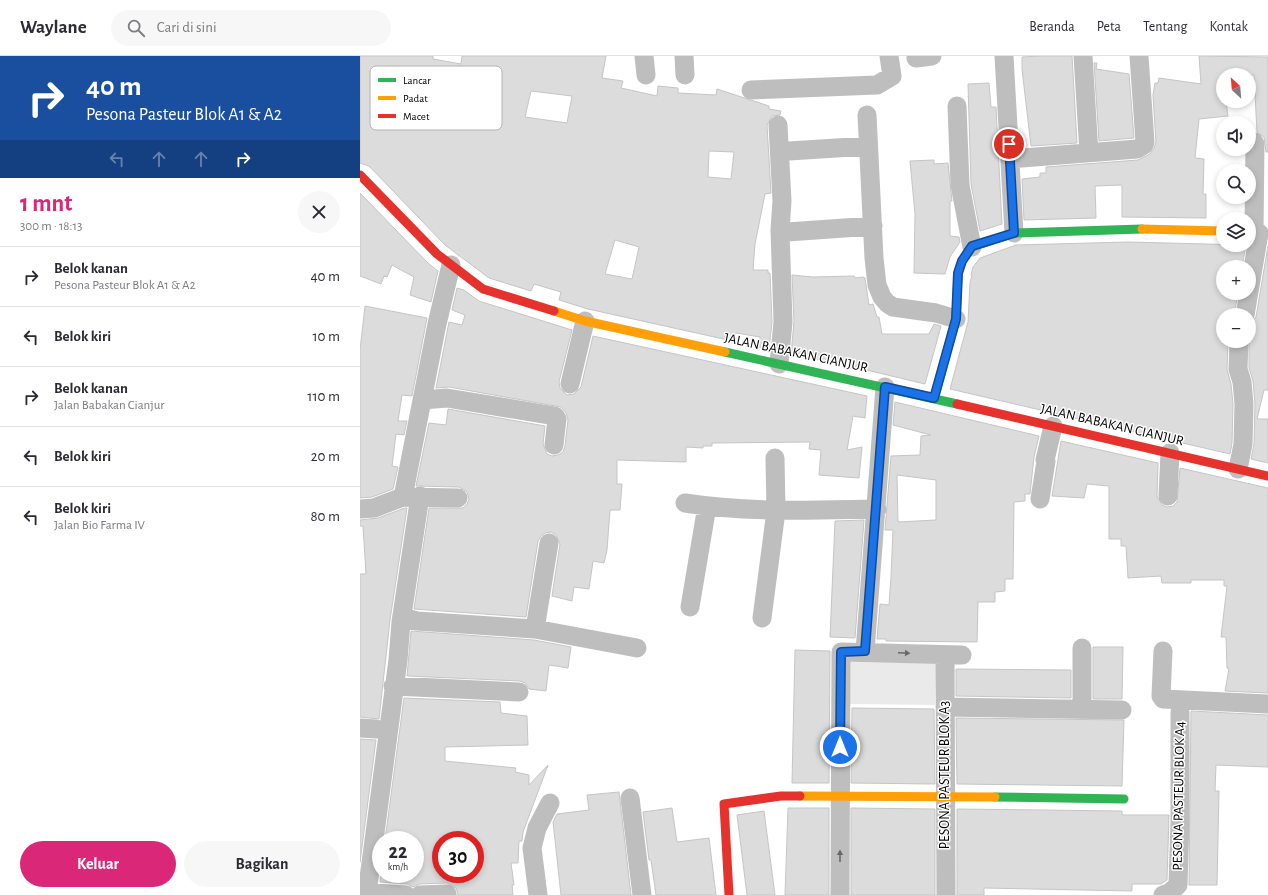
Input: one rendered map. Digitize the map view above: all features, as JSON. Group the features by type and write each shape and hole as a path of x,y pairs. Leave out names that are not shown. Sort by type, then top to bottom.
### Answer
{"street":[{"path":"644,56 646,75"},
{"path":"684,56 685,76"},
{"path":"751,90 877,85 892,76 889,56"},
{"path":"1004,56 1014,233"},
{"path":"1083,56 1090,153"},
{"path":"1010,159 1137,149 1144,145 1139,56"},
{"path":"957,106 960,186 972,246"},
{"path":"866,115 877,285 887,303 893,307 936,313 956,319"},
{"path":"778,125 782,201 780,230 783,322 779,364"},
{"path":"1246,308 1258,232 1257,139"},
{"path":"789,151 868,146"},
{"name":"JALAN BABAKAN CIANJUR","path":"360,175 437,254 482,289 585,321 934,398 1268,476"},
{"path":"787,232 873,226"},
{"path":"934,398 956,319 958,273 962,261 972,246 1014,233 1128,229 1216,231"},
{"path":"406,895 363,892 402,617 422,400 451,265"},
{"path":"570,384 585,321"},
{"path":"1238,469 1242,444 1244,404 1242,382 1238,369 1239,348"},
{"path":"840,895 841,652 865,651 877,509 885,387"},
{"path":"422,400 447,398 557,417 554,445"},
{"path":"1040,498 1045,460 1053,426"},
{"path":"1168,496 1170,453"},
{"path":"762,618 776,511 775,458"},
{"path":"360,509 374,508 412,497 458,498"},
{"path":"686,503 776,511 877,509"},
{"path":"690,607 707,506"},
{"path":"535,629 549,543"},
{"path":"402,617 417,621 535,629 637,648"},
{"path":"1082,648 1082,710"},
{"name":"PESONA PASTEUR BLOK A3","path":"865,651 953,655 945,708 944,798 946,895"},
{"path":"1163,652 1161,696 1163,699 1268,704"},
{"path":"393,686 520,692"},
{"path":"945,708 1122,710"},
{"name":"PESONA PASTEUR BLOK A4","path":"1163,895 1169,893 1178,885 1180,822 1180,712"},
{"path":"729,895 724,804 781,796 840,795 944,798 1124,799"},
{"path":"630,798 642,895"},
{"path":"538,895 532,848 537,828 550,803"},
{"path":"420,895 447,894"}],"shaded area":[{"path":"850,662 936,663 935,705 849,704"}],"building":[{"path":"360,56 433,56 433,59 461,64 462,56 606,56 602,78 623,81 621,88 657,96 658,86 678,88 678,93 716,95 717,89 769,106 769,109 781,111 780,115 772,116 767,125 771,193 765,194 755,244 753,270 768,270 768,273 770,273 772,322 769,349 759,347 760,337 736,333 734,340 728,340 588,309 559,300 561,292 534,284 531,291 489,278 445,245 369,166 360,163","holes":["531,91 572,96 567,123 525,117","709,151 734,152 731,179 708,177","615,240 639,247 632,279 605,274"]},
{"path":"1072,56 1077,143 1031,146 1022,69 1022,57"},
{"path":"1199,56 1268,57 1268,152 1266,152 1264,137 1257,132 1256,68 1216,68 1216,108 1227,108 1228,116 1216,116 1216,117 1199,119 1195,158 1204,159 1203,194 1206,194 1206,218 1122,217 1122,185 1095,186 1096,218 1024,220 1022,179 1040,177 1040,173 1046,173 1046,167 1138,160 1150,154 1156,142 1153,95 1155,83 1158,83 1159,78 1201,84"},
{"path":"1094,63 1097,63 1096,69 1129,74 1134,138 1099,141"},
{"path":"989,83 991,107 996,107 1002,224 980,231 971,184 968,84"},
{"path":"934,160 934,164 948,163 952,201 950,201 950,236 959,237 960,242 950,257 945,274 914,273 915,214 910,161"},
{"path":"360,193 428,263 438,271 431,302 410,295 414,277 392,265 387,277 384,276 381,284 360,276"},
{"path":"1128,242 1216,244 1216,252 1245,252 1243,260 1216,260 1216,300 1237,300 1235,308 1216,308 1216,348 1228,348 1227,369 1231,384 1233,404 1232,443 1230,454 950,389 968,322 970,283 973,267 980,258 1016,245"},
{"path":"1268,246 1268,390 1264,390 1257,419 1268,419 1268,463 1251,459 1254,444 1255,404 1253,381 1249,368 1249,348 1256,348 1256,317"},
{"path":"792,275 813,277 854,276 855,278 865,278 869,305 873,304 877,317 879,317 882,334 929,334 934,324 941,326 925,384 854,367 855,362 827,357 826,361 791,354 794,322"},
{"path":"457,288 464,290 479,301 572,330 559,382 560,388 567,395 574,394 581,387 593,336 867,396 865,418 853,416 847,450 862,447 859,478 819,475 821,450 809,449 810,442 712,443 712,446 703,446 703,448 686,447 686,462 617,460 617,484 622,484 620,510 610,510 607,550 604,563 593,561 589,589 574,587 572,601 552,596 560,544 556,535 551,532 545,533 538,541 526,617 414,609 429,508 463,508 469,499 467,492 459,487 416,486 429,423 446,425 448,409 545,426 543,444 547,454 552,456 563,452 565,446 568,420 566,413 561,407 449,387 436,388 449,322 462,325 465,315 452,310"},
{"path":"365,306 427,318 412,396 402,395 398,421 407,421 404,435 396,434 392,466 398,467 393,489 372,497 360,498 360,350"},
{"path":"895,402 1039,436 1034,457 1030,494 1025,494 1025,501 1014,502 1013,579 1005,579 1005,591 995,592 995,602 978,602 977,642 886,641 886,639 877,639 880,604 889,605 893,530 885,530 891,456 920,455 921,436 931,435 893,425","holes":["897,475 936,480 936,520 898,522"]},
{"path":"1061,441 1158,463 1157,496 1162,505 1167,507 1173,506 1177,502 1180,468 1268,488 1268,693 1225,691 1229,669 1227,668 1226,637 1221,637 1227,586 1224,586 1224,580 1191,580 1191,583 1162,583 1161,576 1128,578 1126,546 1121,546 1121,539 1109,539 1109,486 1087,484 1084,498 1052,496"},
{"path":"407,508 390,620 379,719 360,717 360,574 366,574 363,526 360,526 360,520 378,518"},
{"path":"864,520 855,638 830,637 835,521"},
{"path":"411,631 534,640 571,647 568,668 549,665 546,691 529,689 525,683 520,681 407,676"},
{"path":"1093,647 1123,647 1122,699 1093,699"},
{"path":"795,650 830,651 829,783 792,783"},
{"path":"956,669 1071,670 1071,698 956,696"},
{"path":"404,698 500,702 501,713 527,716 528,745 445,747 445,761 516,768 515,772 529,775 529,785 548,765 523,832 522,841 519,841 518,863 511,863 514,885 512,885 513,895 458,895 456,888 447,883 420,884 413,887 407,884 394,883 424,883 424,831 386,831"},
{"path":"852,708 934,709 935,784 851,783"},
{"path":"1191,711 1268,715 1268,767 1216,765 1215,791 1219,791 1217,885 1189,885"},
{"path":"956,718 1124,720 1122,786 957,784"},
{"path":"360,739 376,740 360,862"},
{"path":"619,792 631,895 561,895 553,822 557,814 589,810 587,795"},
{"path":"672,808 677,842 709,838 716,895 656,895 651,860 649,860 643,812"},
{"path":"788,808 829,808 829,895 785,895"},
{"path":"851,808 935,809 935,895 851,895"},
{"path":"957,809 1122,811 1122,815 1169,815 1167,880 1161,884 1132,884 1132,891 984,888 984,895 957,895"},
{"path":"764,811 775,895 747,895 737,815"}],"traffic: fast":[{"path":"934,399 956,319 958,273 962,261 972,247 1014,233 1142,229"},
{"path":"725,352 957,404"},
{"path":"995,797 1124,799"}],"traffic: slow":[{"path":"1142,229 1216,231"},
{"path":"554,311 585,321 725,352"},
{"path":"800,796 995,797"}],"traffic: jam":[{"path":"360,175 437,254 483,289 554,311"},
{"path":"957,404 1268,476"},
{"path":"729,895 724,804 781,796 800,796"}],"route":[{"path":"840,747 841,652 865,651 869,612 871,562 877,509 885,387 934,398 956,319 958,273 962,261 972,246 1014,233 1009,144"}]}
